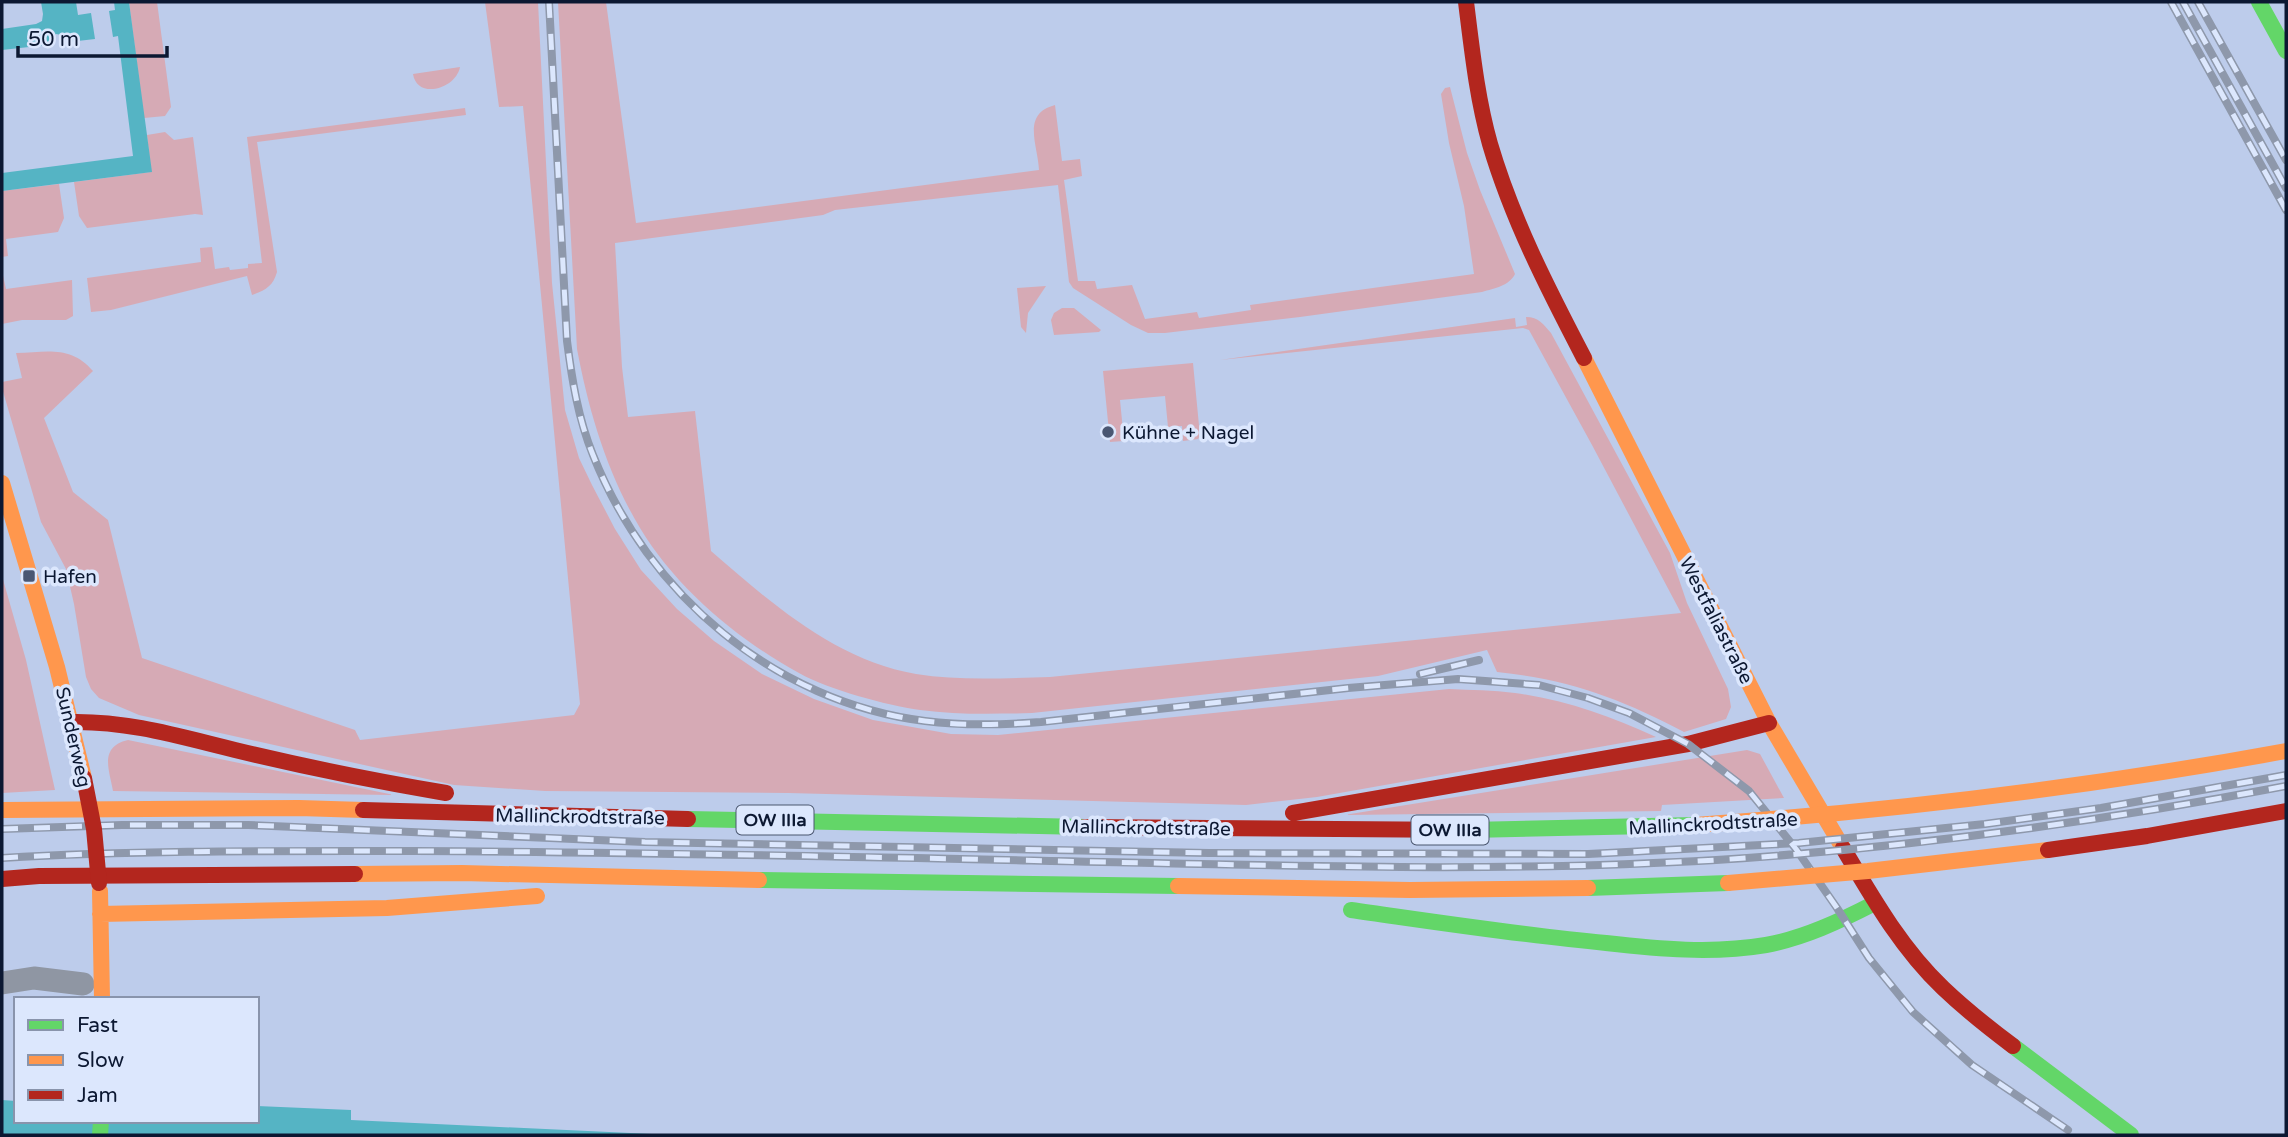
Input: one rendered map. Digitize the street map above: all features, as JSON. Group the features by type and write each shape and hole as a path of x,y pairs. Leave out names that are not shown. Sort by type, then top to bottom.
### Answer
{"main road":[{"name":"Westfaliastraße","path":"1466,2 1475,67 1494,159 1519,225 1546,284 1769,723 1875,903 1906,946 1942,987 2001,1037 2131,1135"},
{"path":"2259,2 2286,51"},
{"name":"Sunderweg","path":"2,483 72,722 94,829 102,997"},
{"path":"72,722 105,721 133,726 279,760 448,793 522,816"},
{"path":"1205,829 1688,744 1769,723"},
{"name":"Mallinckrodtstraße","path":"2,810 299,808 522,816 1205,829 1534,830 1695,825 1799,818 2002,798 2100,784 2286,751"},
{"path":"2,879 39,876 462,873 1200,887 1534,890 1728,883 2011,856 2286,811"},
{"path":"599,892 717,879"},
{"path":"1200,887 1315,904"},
{"path":"100,914 387,908 557,895"},
{"path":"1340,908 1598,943 1715,950 1787,940 1843,919 1875,903"}],"street":[{"path":"2,983 34,978 80,989"}],"shaded area":[{"path":"41,2 76,2 78,15 91,13 95,39 69,42 62,35 56,34 47,45 2,50 2,29 42,21"},
{"path":"114,2 129,2 152,172 2,191 2,173 133,156 118,36 113,37 109,11 115,10"},
{"path":"129,2 157,2 171,107 165,116 144,118"},
{"path":"485,2 538,2 552,283 565,410 579,458 615,529 641,570 677,609 714,641 762,674 814,699 873,720 951,734 998,735 1449,689 1507,692 1552,700 1604,716 1656,737 1317,797 1246,805 788,793 545,791 454,785 139,715 99,698 86,677 66,569 41,522 2,388 2,382 22,378 16,353 48,351 67,354 76,357 93,371 44,418 73,492 108,520 142,658 355,730 360,740 574,715 580,704 523,106 499,107"},
{"path":"558,2 606,2 636,223 1039,170 1035,123 1038,115 1055,105 1062,161 1080,159 1082,176 1064,180 1078,281 1095,281 1097,289 1132,285 1145,319 1197,312 1199,318 1251,310 1250,305 1474,274 1464,206 1441,94 1445,88 1450,87 1467,153 1515,274 1505,284 1482,292 1300,317 1148,333 1073,288 1069,282 1058,185 835,210 823,215 615,243 622,367 628,417 695,411 711,551 781,609 831,643 886,667 916,674 966,678 1050,677 1681,613 1529,330 1523,328 1220,360 1515,318 1516,327 1527,325 1526,317 1530,317 1551,333 1670,553 1687,603 1728,689 1731,707 1726,719 1684,732 1594,692 1523,675 1497,672 1487,650 1378,676 1004,714 934,712 891,704 826,685 776,660 710,611 672,572 628,507 601,442 577,349"},
{"path":"460,67 452,81 436,88 421,87 413,74"},
{"path":"465,108 466,115 257,142 277,272 271,284 252,295 247,276 111,310 91,312 87,278 201,262 200,248 212,247 215,269 248,268 248,264 262,263 247,137"},
{"path":"165,132 174,140 193,137 203,215 87,228 79,216 74,182 151,172 147,135"},
{"path":"59,184 64,218 58,232 6,239 8,256 2,257 2,191"},
{"path":"2,271 6,289 72,280 73,316 66,320 22,320 2,324"},
{"path":"1046,286 1028,313 1026,333 1021,327 1017,288"},
{"path":"1062,308 1074,308 1101,330 1054,335 1051,320 1054,313"},
{"path":"1193,363 1200,436 1198,439 1183,441 1182,426 1168,427 1165,396 1120,400 1124,441 1110,442 1103,371"},
{"path":"2,576 26,660 55,790 2,793"},
{"path":"128,740 394,795 113,791 108,767 109,753 119,743"},
{"path":"1747,750 1760,754 1784,798 1662,805 1661,811 1344,815"},
{"path":"2,1100 14,1101 14,1123 259,1123 259,1106 351,1110 351,1120 673,1135 2,1135"}],"railway":[{"path":"549,2 567,341 583,427 617,506 647,553 682,595 723,633 768,665 817,691 870,710 940,723 1041,722 1348,688 1458,679 1539,685 1588,698 1629,713 1688,744 1749,791 1796,849 1869,958 1913,1012 1972,1065 2068,1130"},
{"path":"2171,2 2286,210"},
{"path":"2183,2 2286,188"},
{"path":"2198,2 2286,160"},
{"path":"1420,674 1479,660"},
{"path":"2,829 248,825 645,842 1209,853 1588,854 1799,843 1985,824 2101,808 2286,775"},
{"path":"2,858 157,852 416,851 1364,867 1575,866 1788,855 1931,841 2073,822 2286,786"}],"traffic: fast":[{"path":"2259,2 2286,51"},
{"path":"688,819 1085,827"},
{"path":"1470,830 1695,825"},
{"path":"759,880 1178,886"},
{"path":"1588,888 1728,883"},
{"path":"1351,910 1574,940 1706,950 1746,948 1780,942 1822,928 1875,903"},
{"path":"2013,1046 2131,1135"},
{"path":"100,1135 101,1123"}],"traffic: slow":[{"path":"1584,358 1769,723 1843,848"},
{"path":"2,483 57,667 84,778"},
{"path":"1695,825 1844,813 2065,787 2286,751"},
{"path":"2,810 363,810"},
{"path":"1728,883 1868,871 2048,850"},
{"path":"355,874 462,873 759,880"},
{"path":"1178,886 1410,890 1588,888"},
{"path":"100,891 102,997"},
{"path":"100,914 387,908 537,896"}],"traffic: jam":[{"path":"1466,2 1475,74 1499,172 1532,253 1584,358"},
{"path":"72,722 114,724 155,731 314,768 446,793"},
{"path":"1293,813 1688,744 1769,723"},
{"path":"84,778 94,829 99,883"},
{"path":"363,810 688,819"},
{"path":"2048,850 2147,836 2286,811"},
{"path":"1085,827 1470,830"},
{"path":"1843,848 1888,921 1928,973 1977,1018 2013,1046"},
{"path":"2,879 39,876 355,874"}],"place":[{"name":"Kühne + Nagel","path":"1108,432"},
{"name":"Hafen","path":"29,576"}]}
